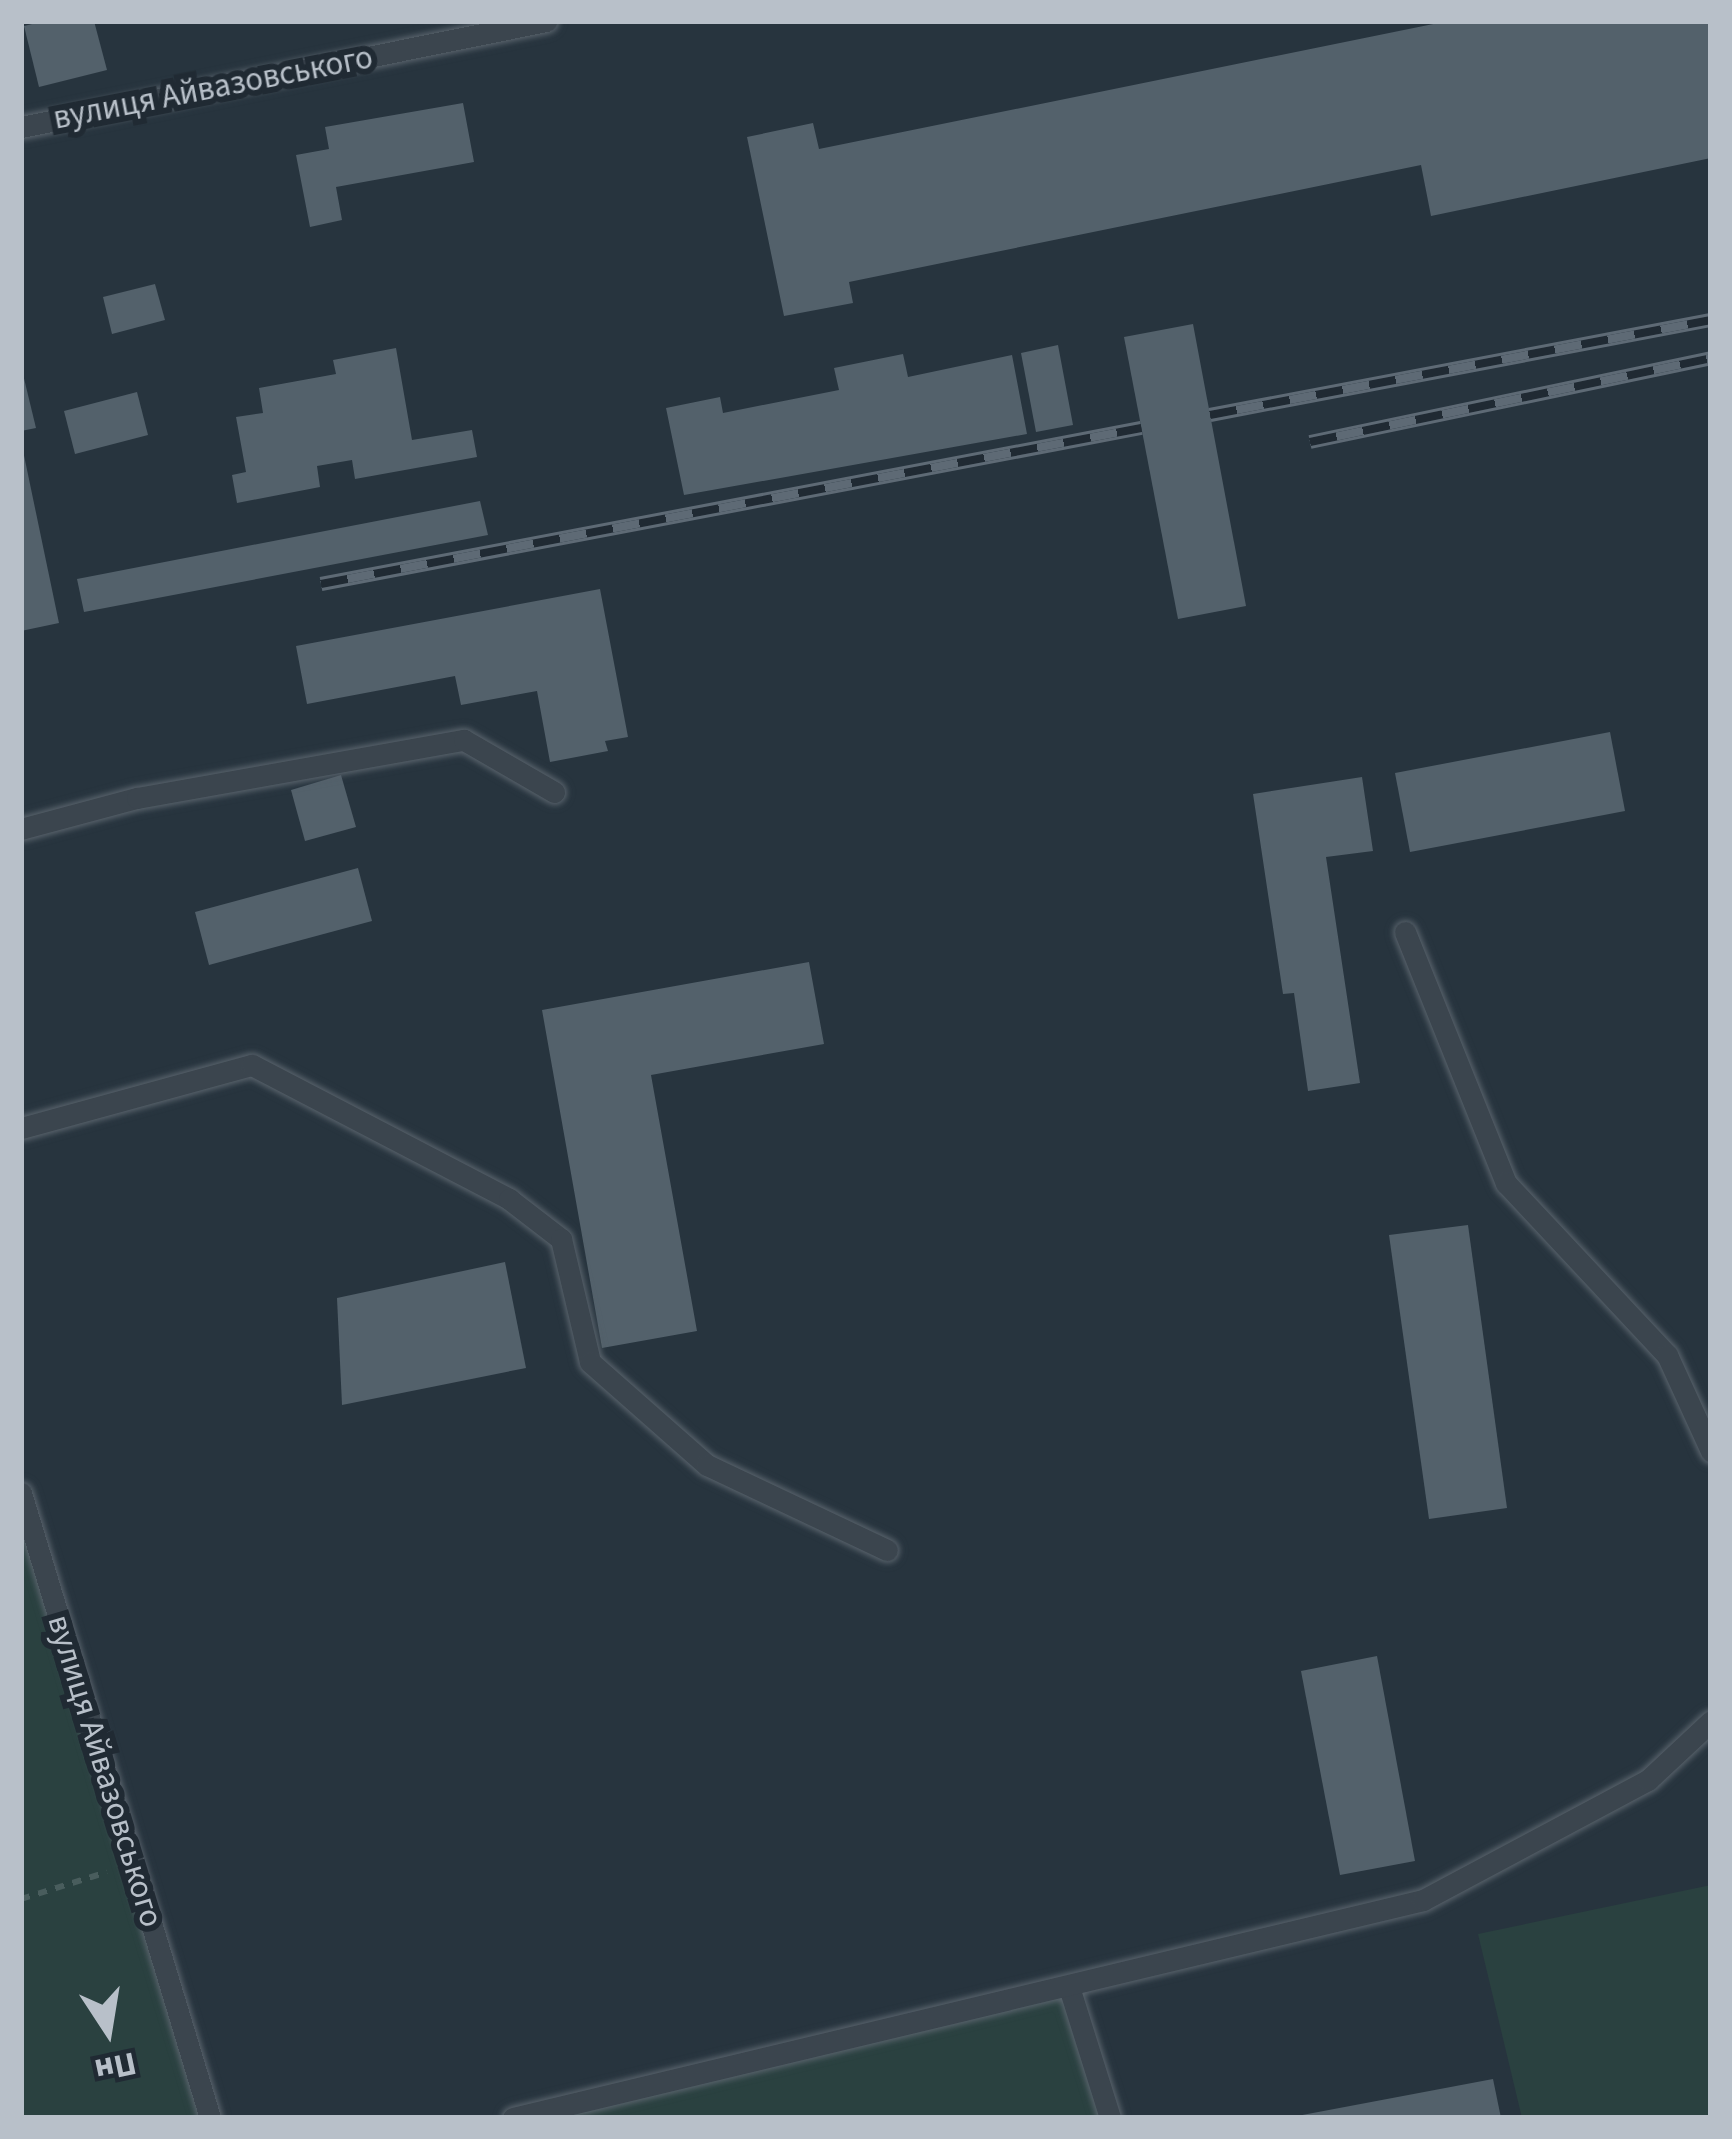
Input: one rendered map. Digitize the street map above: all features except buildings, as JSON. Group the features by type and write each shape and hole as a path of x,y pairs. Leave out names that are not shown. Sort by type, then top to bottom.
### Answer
{"lane":[{"name":"вулиця Айвазовського","path":"21,127 546,21"},
{"path":"21,830 137,799 464,740 554,792"},
{"path":"1405,932 1506,1183 1667,1355 1711,1451"},
{"path":"21,1128 252,1065 526,1212 561,1239 590,1362 707,1466 887,1550"},
{"name":"вулиця Айвазовського","path":"21,1493 210,2118"},
{"path":"513,2118 1423,1900 1648,1780 1711,1721"},
{"path":"1070,1987 1110,2118"}],"path":[{"path":"21,1899 134,1864"}],"green space":[{"path":"21,1493 210,2118 21,2118"},
{"path":"1711,1885 1711,2118 1522,2118 1478,1934"},
{"path":"1069,1987 1110,2118 513,2118"}],"railway":[{"path":"1210,415 1711,320"},
{"path":"1310,442 1711,358"},
{"path":"321,584 1141,428"}]}
